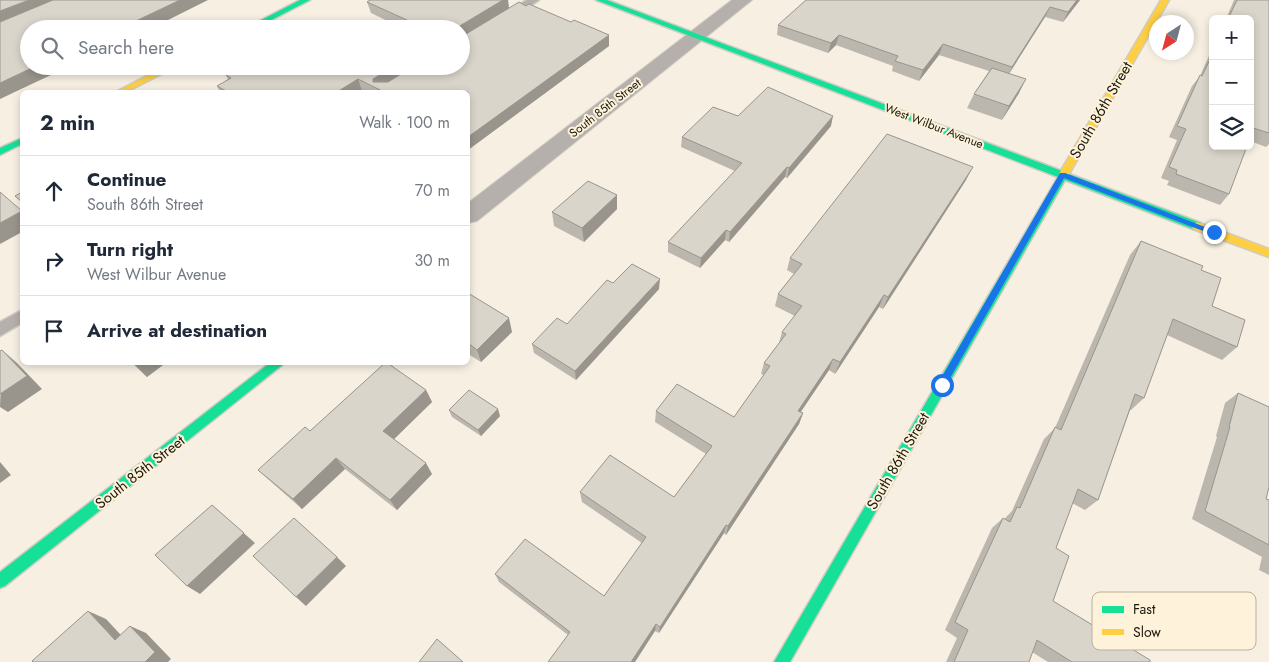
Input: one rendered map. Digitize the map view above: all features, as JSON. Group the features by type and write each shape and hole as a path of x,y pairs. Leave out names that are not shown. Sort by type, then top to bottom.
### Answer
{"street":[{"path":"266,20 306,0"},
{"name":"West Wilbur Avenue","path":"600,0 1269,253"},
{"name":"South 85th Street","path":"470,213 743,0"},
{"name":"South 86th Street","path":"782,662 1062,175 1165,0"},
{"path":"124,90 154,75"},
{"path":"0,152 20,142"},
{"name":"South 85th Street","path":"0,581 276,365"}],"lane":[{"path":"501,20 534,0"},
{"path":"0,330 20,317"}],"building":[{"path":"0,0 29,0 0,11"},
{"path":"53,0 180,0 138,20 20,20 20,74 0,83 0,22"},
{"path":"370,0 503,0 470,20 407,20 367,2"},
{"path":"806,0 1077,0 1068,12 1050,7 1012,67 943,44 923,70 895,61 898,56 839,35 831,43 778,25"},
{"path":"1237,0 1269,0 1269,133 1254,128 1254,15 1230,15"},
{"path":"519,2 526,6 529,4 571,22 574,20 609,35 470,136 470,90 380,90 358,79 340,90 224,90 217,86 231,78 226,75 379,75 373,79 373,82 388,82 399,75 470,75 470,32"},
{"path":"1209,61 1209,150 1246,150 1229,194 1176,174 1177,170 1169,167 1186,129 1177,126 1200,75 1202,76"},
{"path":"992,68 1026,79 1009,106 974,94"},
{"path":"768,87 833,116 789,168 787,167 730,232 726,230 701,258 668,242 742,163 682,137 713,107 738,116"},
{"path":"887,134 973,167 888,297 884,295 840,362 833,359 798,411 803,413 728,526 726,525 660,627 656,624 631,662 548,662 570,632 495,574 525,539 604,596 646,537 580,492 610,455 674,497 712,446 656,411 677,384 734,417 770,366 764,363 786,334 782,332 802,306 778,294 802,264 790,258"},
{"path":"588,181 617,195 582,228 552,212"},
{"path":"0,192 20,209 20,212 0,223"},
{"path":"20,193 20,200 15,196"},
{"path":"1141,241 1203,266 1201,270 1221,278 1212,306 1245,320 1237,347 1173,319 1144,398 1135,394 1098,500 1078,489 1056,548 1069,556 1053,601 1092,625 1092,650 1134,650 1150,660 1150,662 1072,662 1037,640 1029,662 954,662 968,630 955,622 1003,518 1010,522 1017,507 1020,508 1055,427 1061,430"},
{"path":"632,264 660,279 575,371 532,344 557,318 567,324 607,280 613,283"},
{"path":"470,294 509,318 477,350 470,345"},
{"path":"2,350 27,376 0,394 0,351"},
{"path":"383,365 390,365 426,390 383,431 426,463 390,500 336,458 293,499 258,470 305,427 310,431"},
{"path":"469,390 498,409 478,430 449,410"},
{"path":"1238,393 1269,407 1269,487 1266,499 1269,500 1269,545 1205,511"},
{"path":"212,505 244,533 187,586 155,555"},
{"path":"294,518 337,557 296,597 253,556"},
{"path":"88,611 115,640 130,626 155,652 145,662 32,661"},
{"path":"437,639 463,662 419,662"}],"traffic: fast":[{"path":"266,20 306,0"},
{"path":"600,0 1197,226"},
{"path":"0,152 20,142"},
{"path":"782,662 1064,174"},
{"path":"0,581 276,365"}],"traffic: slow":[{"path":"1064,174 1165,0"},
{"path":"124,90 155,75"},
{"path":"1197,226 1269,253"}],"route":[{"path":"942,385 1062,175 1214,232"}]}
